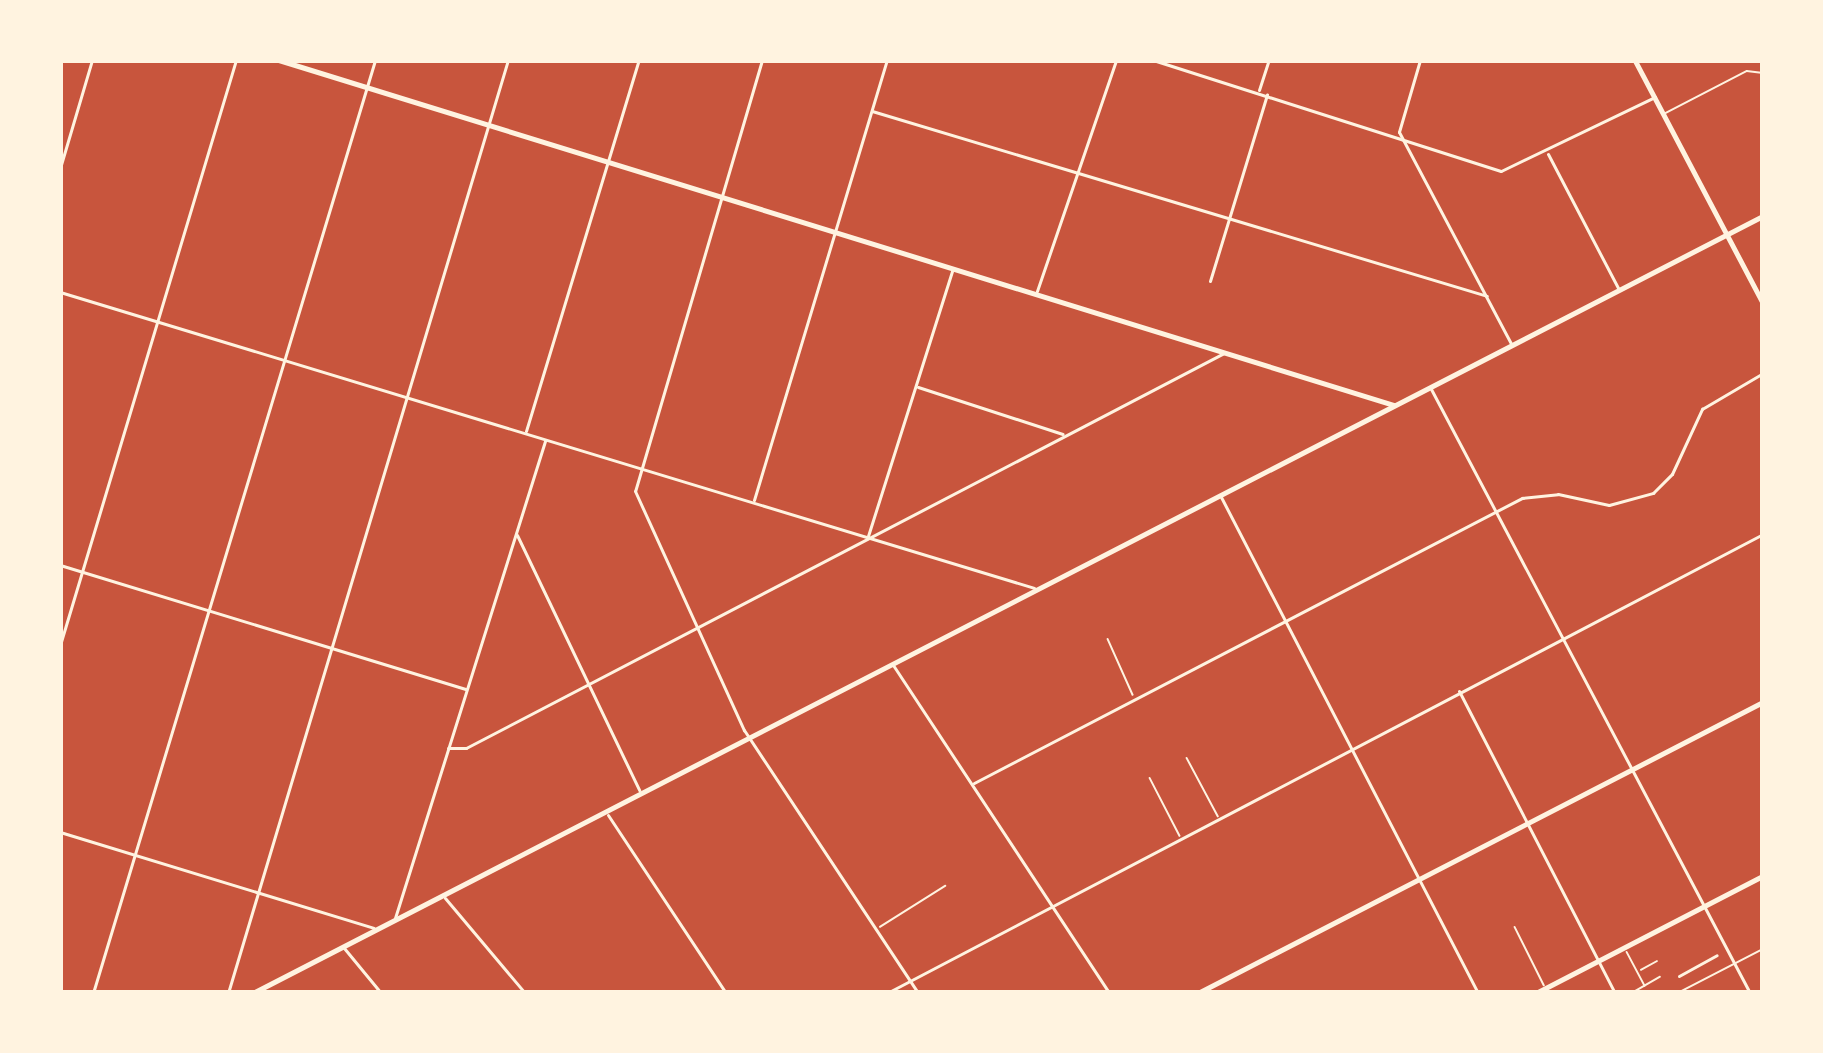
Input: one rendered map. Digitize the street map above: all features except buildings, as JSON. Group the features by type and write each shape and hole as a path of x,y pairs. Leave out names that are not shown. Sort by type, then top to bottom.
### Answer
{"street":[{"path":"60,168 92,60"},
{"path":"60,645 236,60"},
{"path":"279,60 1394,405"},
{"path":"93,993 375,60"},
{"path":"228,993 508,60"},
{"path":"526,432 639,60"},
{"path":"762,60 638,467 635,491 750,738 918,993"},
{"path":"754,502 887,60"},
{"path":"1037,293 1116,60"},
{"path":"1153,60 1501,171 1548,154 1655,98"},
{"path":"1258,92 1268,60"},
{"path":"1420,60 1400,126 1403,140 1512,345"},
{"path":"1635,60 1763,303"},
{"path":"1210,281 1267,95"},
{"path":"872,111 1487,296"},
{"path":"1548,154 1618,290"},
{"path":"254,993 1763,216"},
{"path":"868,538 953,267"},
{"path":"60,292 1040,590"},
{"path":"448,748 466,748 1226,352"},
{"path":"974,783 1537,494 1609,505 1653,493 1672,473 1702,409 1763,373"},
{"path":"914,386 1064,434"},
{"path":"1431,388 1750,993"},
{"path":"394,920 545,438"},
{"path":"1221,497 1478,993"},
{"path":"515,534 527,544 640,792"},
{"path":"886,993 1763,534"},
{"path":"60,566 466,689"},
{"path":"892,664 1109,993"},
{"path":"1459,691 1615,993"},
{"path":"1198,993 1763,702"},
{"path":"605,811 726,993"},
{"path":"60,832 376,929"},
{"path":"1537,993 1763,876"},
{"path":"442,894 525,993"},
{"path":"343,946 382,993"},
{"path":"1679,976 1717,955"}],"lane":[{"path":"1664,114 1747,71 1763,73"},
{"path":"1108,639 1134,699"},
{"path":"1187,758 1218,816"},
{"path":"1150,778 1180,836"},
{"path":"876,929 944,886"},
{"path":"1516,927 1546,988"},
{"path":"1625,948 1645,986"},
{"path":"1678,993 1763,949"},
{"path":"1637,972 1657,961"},
{"path":"1632,993 1660,977"}]}
